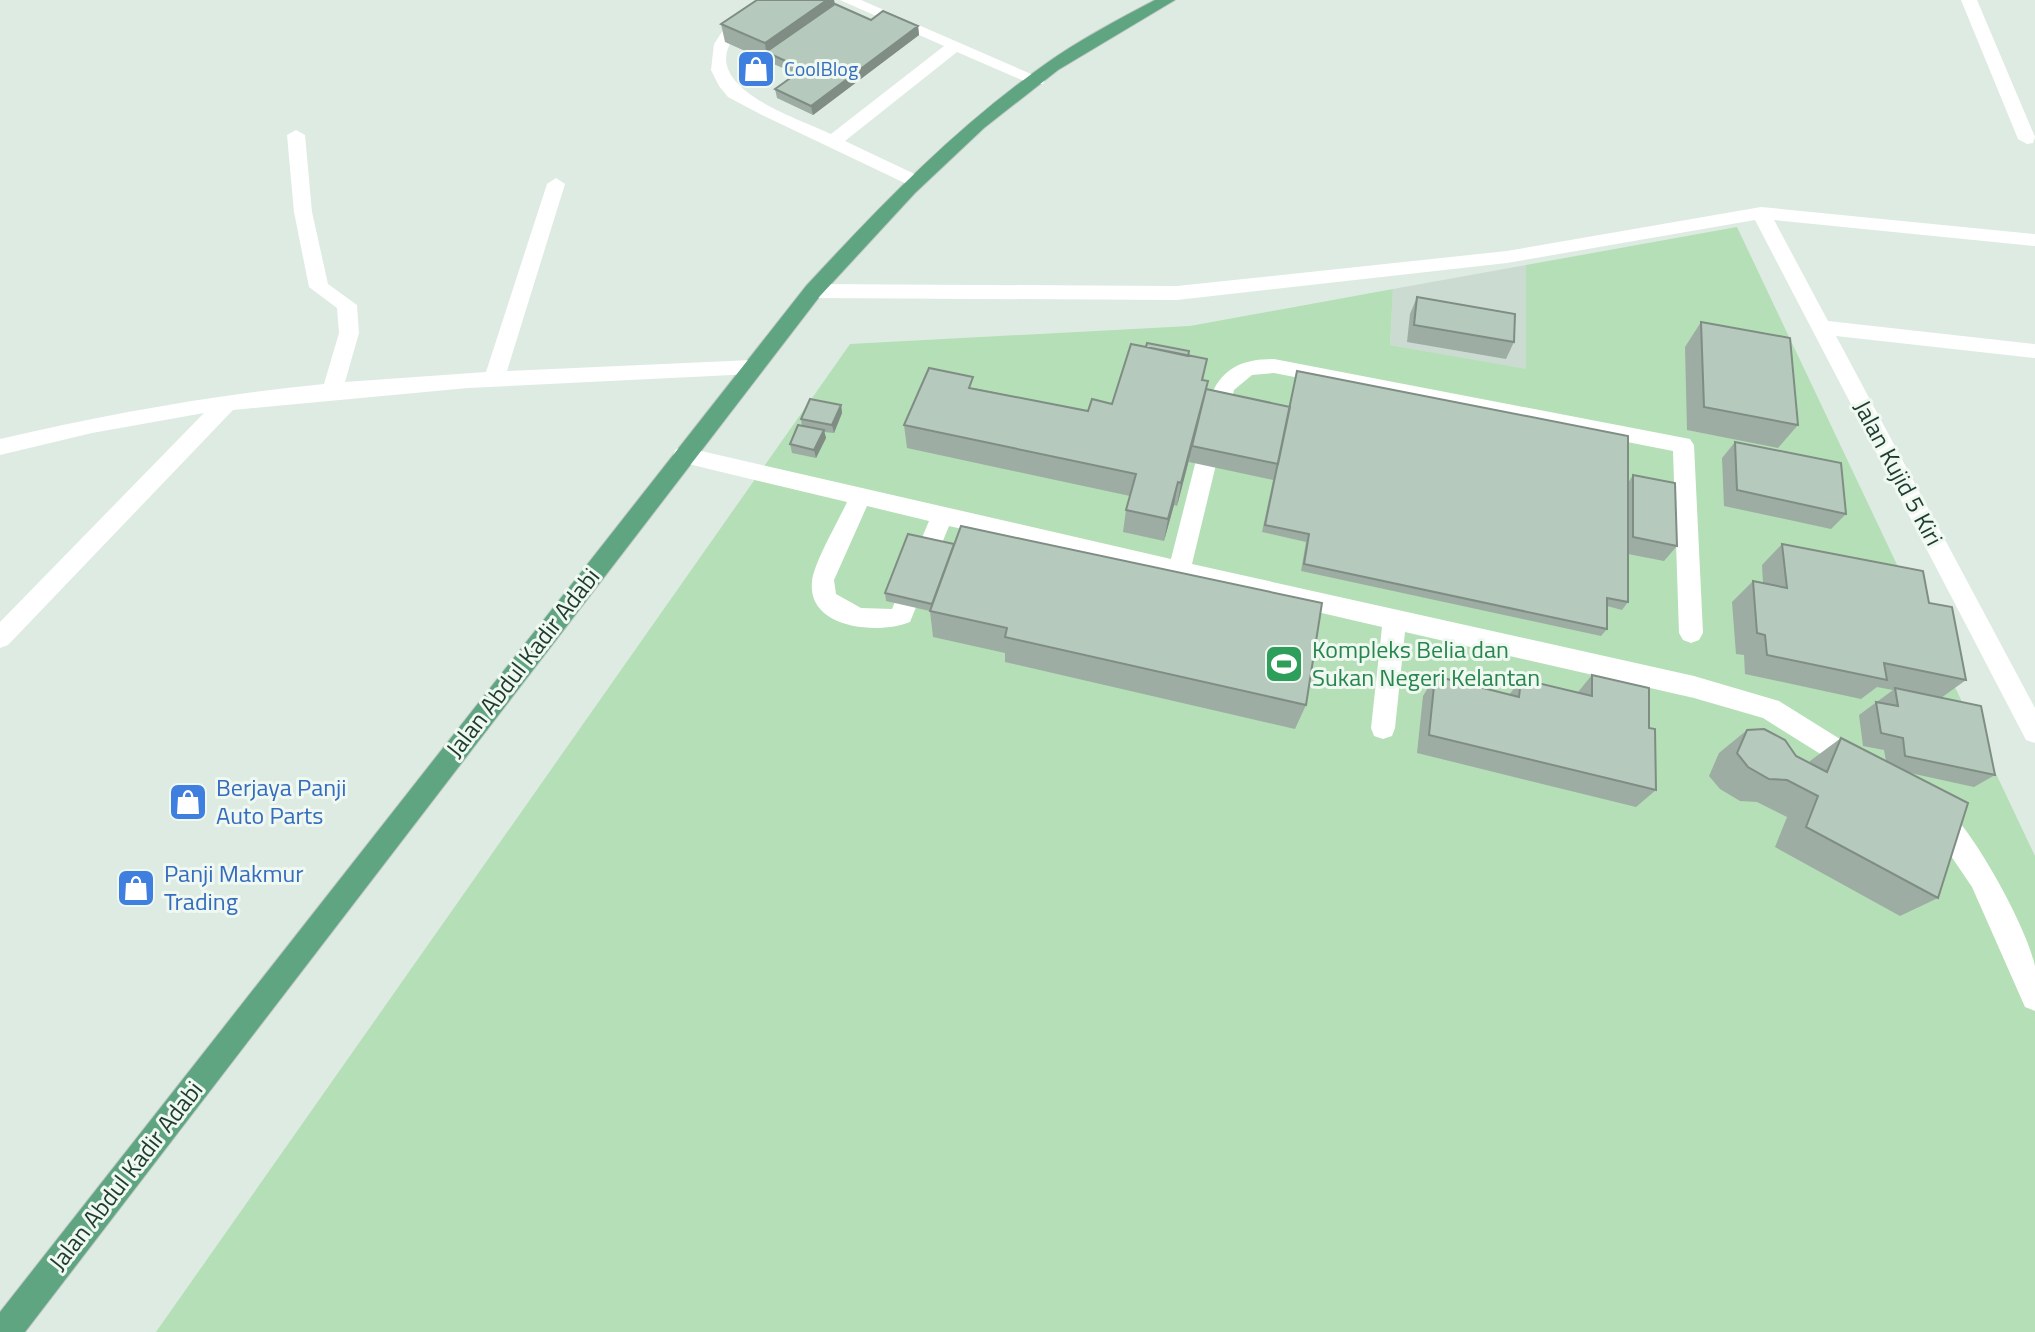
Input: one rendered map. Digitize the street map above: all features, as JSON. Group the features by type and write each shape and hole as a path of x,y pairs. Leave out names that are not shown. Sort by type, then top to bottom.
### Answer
{"main road":[{"name":"Jalan Abdul Kadir Adabi","path":"1090,42 1134,0"},
{"name":"Jalan Abdul Kadir Adabi","path":"5,1332 813,291 917,182 1037,80 1090,42 1167,0"}],"street":[{"path":"774,0 730,32 722,44 719,70 734,93 917,182"},
{"path":"848,0 1037,80"},
{"path":"1969,0 2027,139"},
{"path":"832,142 956,45"},
{"path":"296,135 303,212 319,287 347,305 349,333 332,391"},
{"path":"494,380 556,184"},
{"path":"813,291 1177,293 1507,257 1761,213 2035,240"},
{"name":"Jalan Kujid 5 Kiri","path":"1761,213 2035,732"},
{"path":"1821,327 2035,351"},
{"path":"1179,571 1224,389 1234,374 1249,368 1274,366 1683,445 1691,633"},
{"path":"0,447 229,401 408,383 752,367"},
{"path":"0,638 229,401"},
{"path":"684,455 1694,687 1770,709 1875,775"},
{"path":"861,496 823,580 825,598 838,610 887,621 902,615 942,515"},
{"path":"1383,728 1395,620"},
{"path":"1911,798 1935,813 1957,836 1971,859 2035,997"}],"shaded area":[{"path":"1526,265 1527,370 1390,345 1393,289"}],"green space":[{"name":"Kompleks Belia dan Sukan Negeri Kelantan","path":"1737,227 2035,856 2035,1332 156,1332 850,344 1190,326 1393,289 1390,345 1526,369 1526,265"}],"building":[{"path":"757,0 827,0 765,43 721,24"},
{"path":"835,4 871,20 883,11 918,26 811,106 775,89 803,69 766,52"},
{"path":"1417,297 1515,314 1514,342 1414,325"},
{"path":"1701,322 1790,338 1798,425 1704,407"},
{"path":"1147,343 1189,351 1188,356 1146,347"},
{"path":"1131,344 1207,359 1202,380 1208,381 1181,483 1178,482 1168,519 1126,510 1136,474 904,425 929,368 973,377 969,388 1088,411 1092,399 1112,404"},
{"path":"1297,371 1628,436 1628,602 1607,598 1607,629 1304,564 1309,534 1265,525"},
{"path":"1206,389 1290,407 1278,464 1192,446"},
{"path":"810,399 841,405 832,425 801,419"},
{"path":"798,425 824,430 814,450 790,444"},
{"path":"1735,442 1841,463 1846,514 1737,490"},
{"path":"1633,475 1675,483 1677,546 1633,537"},
{"path":"961,526 1322,603 1306,705 1005,637 1007,628 930,611"},
{"path":"908,534 954,544 932,604 885,593"},
{"path":"1782,544 1923,571 1929,603 1952,607 1966,680 1884,663 1887,680 1767,655 1765,635 1757,633 1753,581 1787,588"},
{"path":"1592,675 1649,688 1649,728 1655,729 1656,790 1429,735 1435,676 1519,697 1521,679 1592,696"},
{"path":"1895,688 1981,706 1995,775 1905,756 1903,738 1881,733 1876,702 1898,706"},
{"path":"1764,729 1785,740 1796,756 1827,772 1841,738 1968,803 1938,898 1806,827 1818,796 1787,780 1769,779 1748,767 1737,753 1747,730"}],"place":[{"name":"CoolBlog","path":"756,69"},
{"name":"Kompleks Belia dan Sukan Negeri Kelantan","path":"1284,664"},
{"name":"Berjaya Panji Auto Parts","path":"188,802"},
{"name":"Panji Makmur Trading","path":"136,888"}]}
